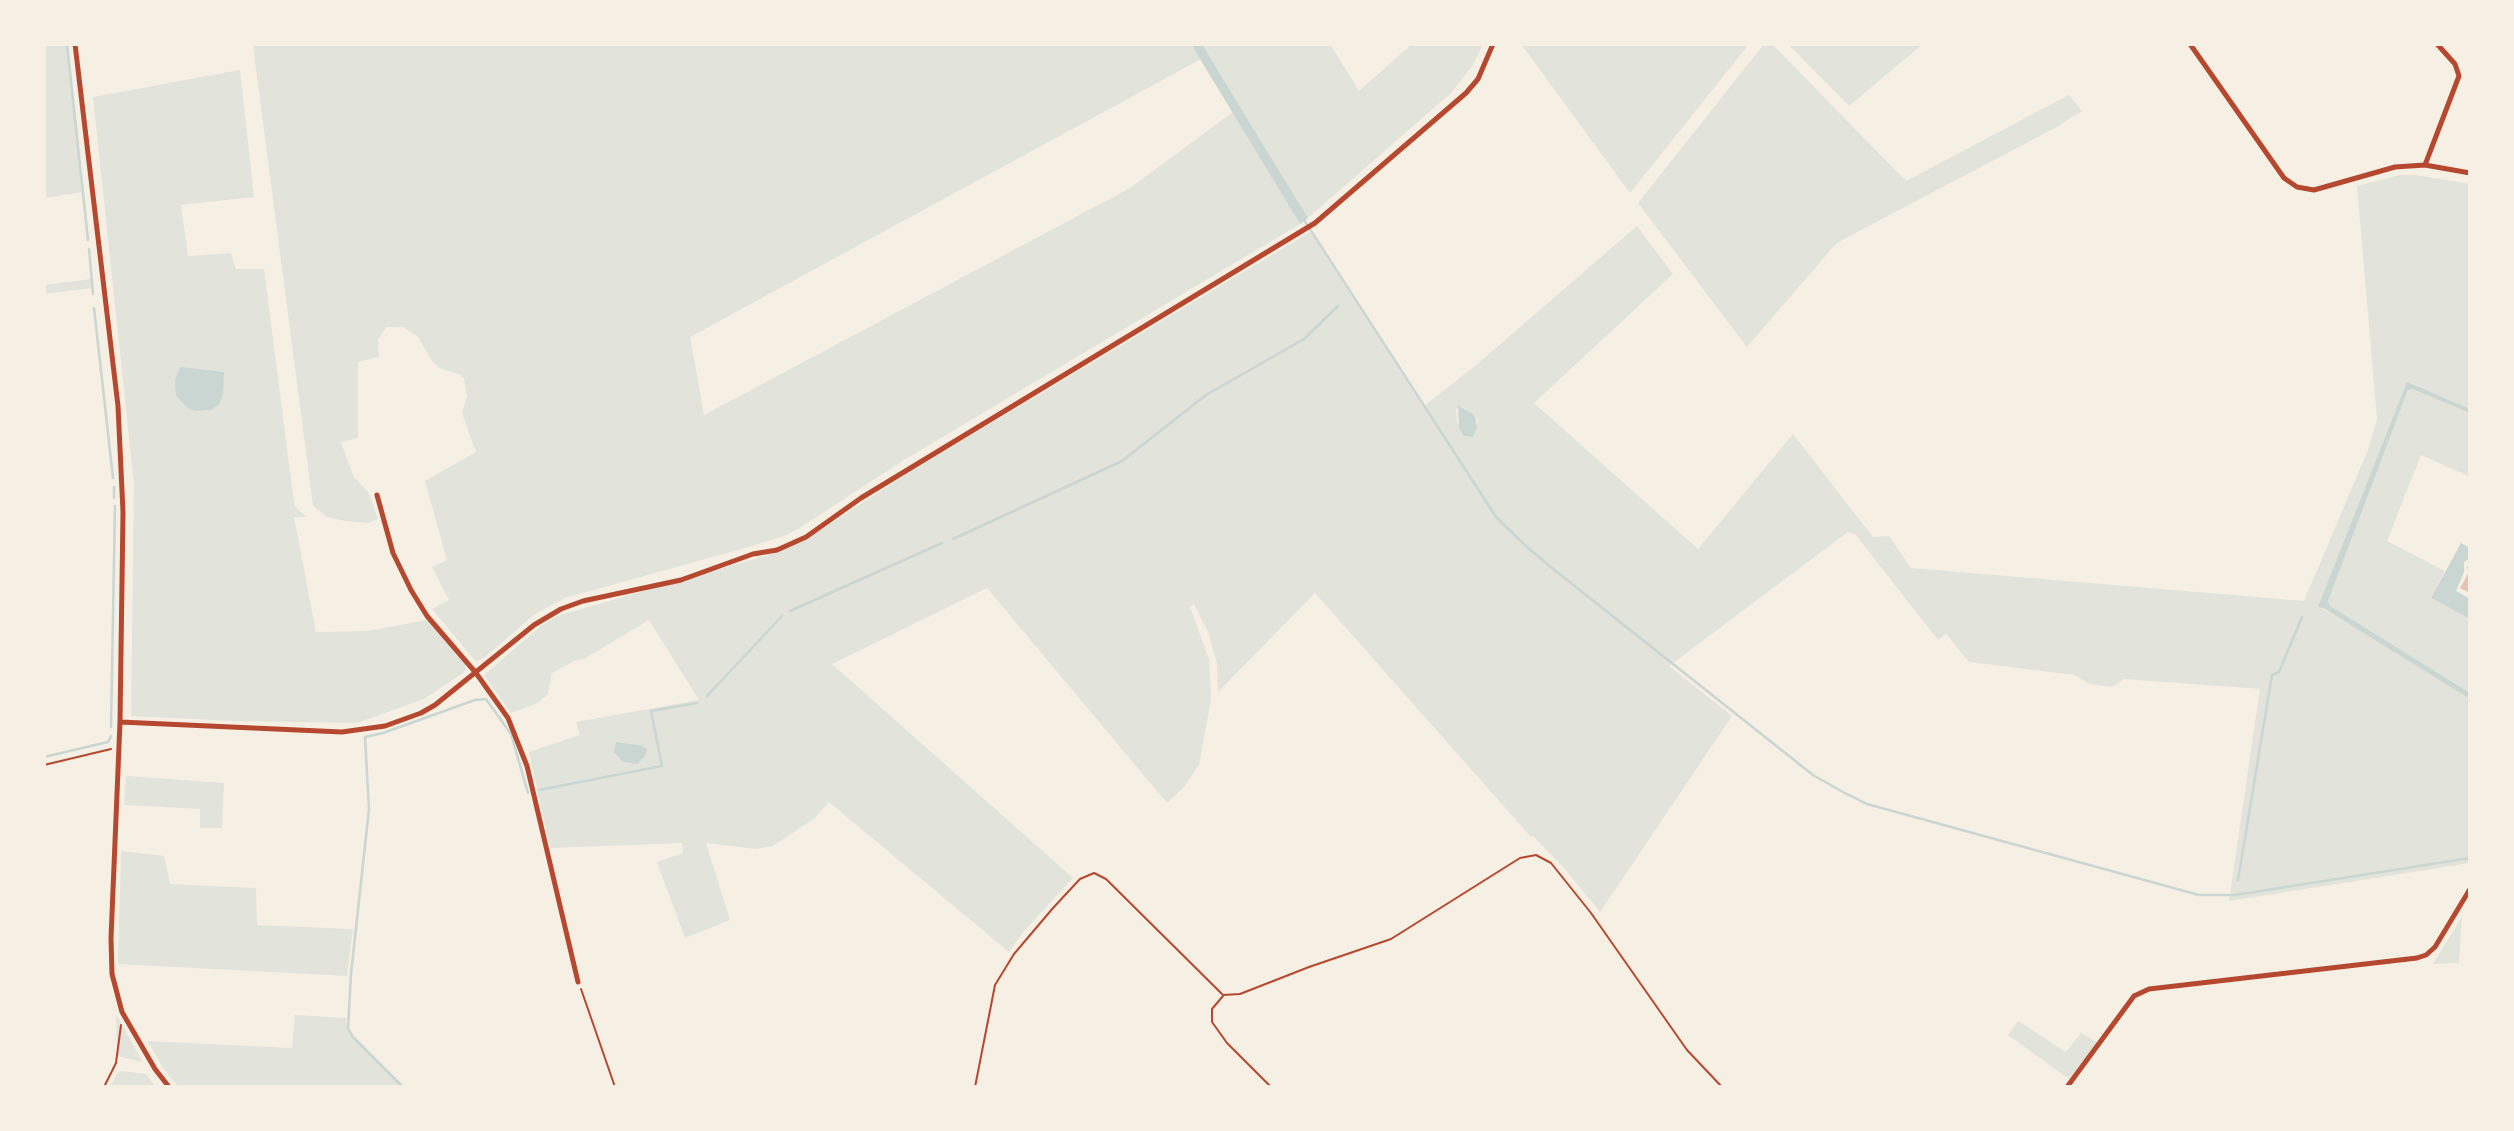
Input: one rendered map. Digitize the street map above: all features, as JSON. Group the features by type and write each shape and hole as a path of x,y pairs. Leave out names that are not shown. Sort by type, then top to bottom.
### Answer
{"street":[{"path":"75,44 118,406 122,512 120,747 111,938 112,974 122,1012 155,1069 169,1087"},
{"path":"120,722 342,732 385,726 421,713 476,673 534,625 561,609 583,601 681,580 753,555 777,550 806,537 861,498 1315,223 1466,93 1478,79 1493,44"},
{"path":"2190,44 2284,178 2297,187 2314,190 2395,167 2425,164 2470,173"},
{"path":"2425,164 2459,76 2455,64 2437,44"},
{"path":"377,495 393,553 411,590 427,615 476,673 508,718 527,766 578,982"},
{"path":"2067,1087 2134,996 2149,989 2417,958 2426,955 2435,947 2470,889"}],"path":[{"path":"44,765 120,747"},
{"path":"975,1087 995,985 1014,954 1053,908 1080,879 1094,873 1106,879 1223,995 1240,994 1391,939 1520,858 1536,855 1551,863 1591,913 1687,1050 1721,1087"},
{"path":"578,982 615,1087"},
{"path":"1223,995 1212,1009 1212,1022 1227,1043 1271,1087"},
{"path":"104,1087 116,1063 122,1012"}],"shaded area":[{"path":"44,44 67,44 83,192 44,198"},
{"path":"238,44 1191,44 1201,59 690,337 704,415 1130,188 1233,112 1300,224 904,460 798,529 745,548 565,598 535,614 476,662 432,609 449,600 432,567 447,560 425,481 476,452 462,413 467,396 464,379 461,375 439,368 418,337 403,327 386,327 378,340 379,357 358,362 358,438 341,442 354,477 368,492 378,519 368,523 344,521 327,517 313,506 253,46"},
{"path":"1191,44 1202,44 1308,218 1300,224"},
{"path":"1202,44 1330,44 1359,91 1412,44 1483,44 1473,65 1451,93 1308,218"},
{"path":"1521,44 1749,44 1630,193"},
{"path":"1764,44 1772,44 1906,181 2069,95 2082,111 2053,129 1842,240 1747,347 1638,203"},
{"path":"1788,44 1923,44 1849,106"},
{"path":"240,70 254,197 181,205 188,256 231,253 236,269 264,269 293,495 295,506 306,517 294,517 316,632 368,631 427,620 465,664 466,669 424,699 357,723 131,716 134,485 93,97"},
{"path":"2400,175 2470,184 2470,409 2407,383 2319,607 2356,627 2470,699 2470,863 2229,901 2260,689 2124,679 2112,687 2090,684 2074,675 1969,662 1946,634 1938,640 1855,534 1848,532 1669,666 1732,716 1600,912 1564,868 1531,837 1315,593 1218,692 1217,664 1209,634 1194,604 1190,607 1209,659 1211,700 1199,765 1184,787 1167,803 987,588 832,664 1073,878 1024,931 1009,952 829,802 815,818 773,846 756,849 706,843 730,920 685,938 657,862 683,853 682,843 550,848 529,752 580,735 576,722 699,700 649,620 584,659 576,660 552,673 548,694 538,703 511,713 484,675 542,625 557,616 765,556 803,541 910,472 1310,232 1423,407 1475,366 1637,226 1673,274 1534,403 1698,549 1793,434 1873,537 1889,536 1911,568 2304,601 2368,450 2377,419 2357,186","holes":["1461,406 1476,415 1478,422 1473,437 1457,422 1456,409","617,742 640,745 637,763 623,762 615,752"]},
{"path":"92,279 93,288 44,294 44,285"},
{"path":"180,367 224,372 223,394 219,404 211,410 189,409 176,396 175,380"},
{"path":"2407,382 2470,409 2470,413 2412,389 2408,390 2328,601 2330,606 2470,693 2470,699 2318,607"},
{"path":"2412,389 2470,413 2470,477 2421,455 2387,541 2445,571 2431,598 2470,619 2470,693 2329,606 2328,601 2408,390"},
{"path":"1458,405 1475,415 1477,427 1473,437 1464,436 1459,428"},
{"path":"2461,543 2470,548 2470,558 2464,562 2464,572 2456,591 2470,599 2470,619 2431,598"},
{"path":"616,742 640,745 647,749 645,756 637,764 623,762 614,752"},
{"path":"126,776 224,783 222,828 200,828 200,809 124,805"},
{"path":"121,851 164,856 170,884 256,888 257,925 353,929 347,976 118,964"},
{"path":"2462,917 2459,963 2433,964 2442,949"},
{"path":"116,1014 136,1050 142,1062 117,1056"},
{"path":"295,1015 346,1018 347,1028 354,1040 367,1049 402,1085 178,1087 147,1041 292,1048"},
{"path":"2018,1021 2066,1052 2081,1033 2098,1043 2069,1079 2008,1035"},
{"path":"118,1072 146,1074 156,1087 110,1087"}],"building":[{"path":"2470,562 2470,593 2460,588 2469,572 2467,567"}],"waterway":[{"path":"67,44 88,240"},
{"path":"1304,220 1496,517 1557,572 1813,775 1841,791 1867,804 2199,895 2235,895 2470,858"},
{"path":"89,249 93,294"},
{"path":"953,539 1122,461 1206,395 1304,339 1338,306"},
{"path":"94,308 113,478"},
{"path":"114,487 114,498"},
{"path":"111,727 115,506"},
{"path":"790,611 942,543"},
{"path":"707,696 782,616"},
{"path":"2238,880 2272,675 2279,672 2302,617"},
{"path":"403,1087 353,1037 348,1028 351,974 369,809 365,737 475,700 486,699 511,734 528,793"},
{"path":"539,790 662,766 651,711 697,703"},
{"path":"44,757 108,742 111,736"}]}
